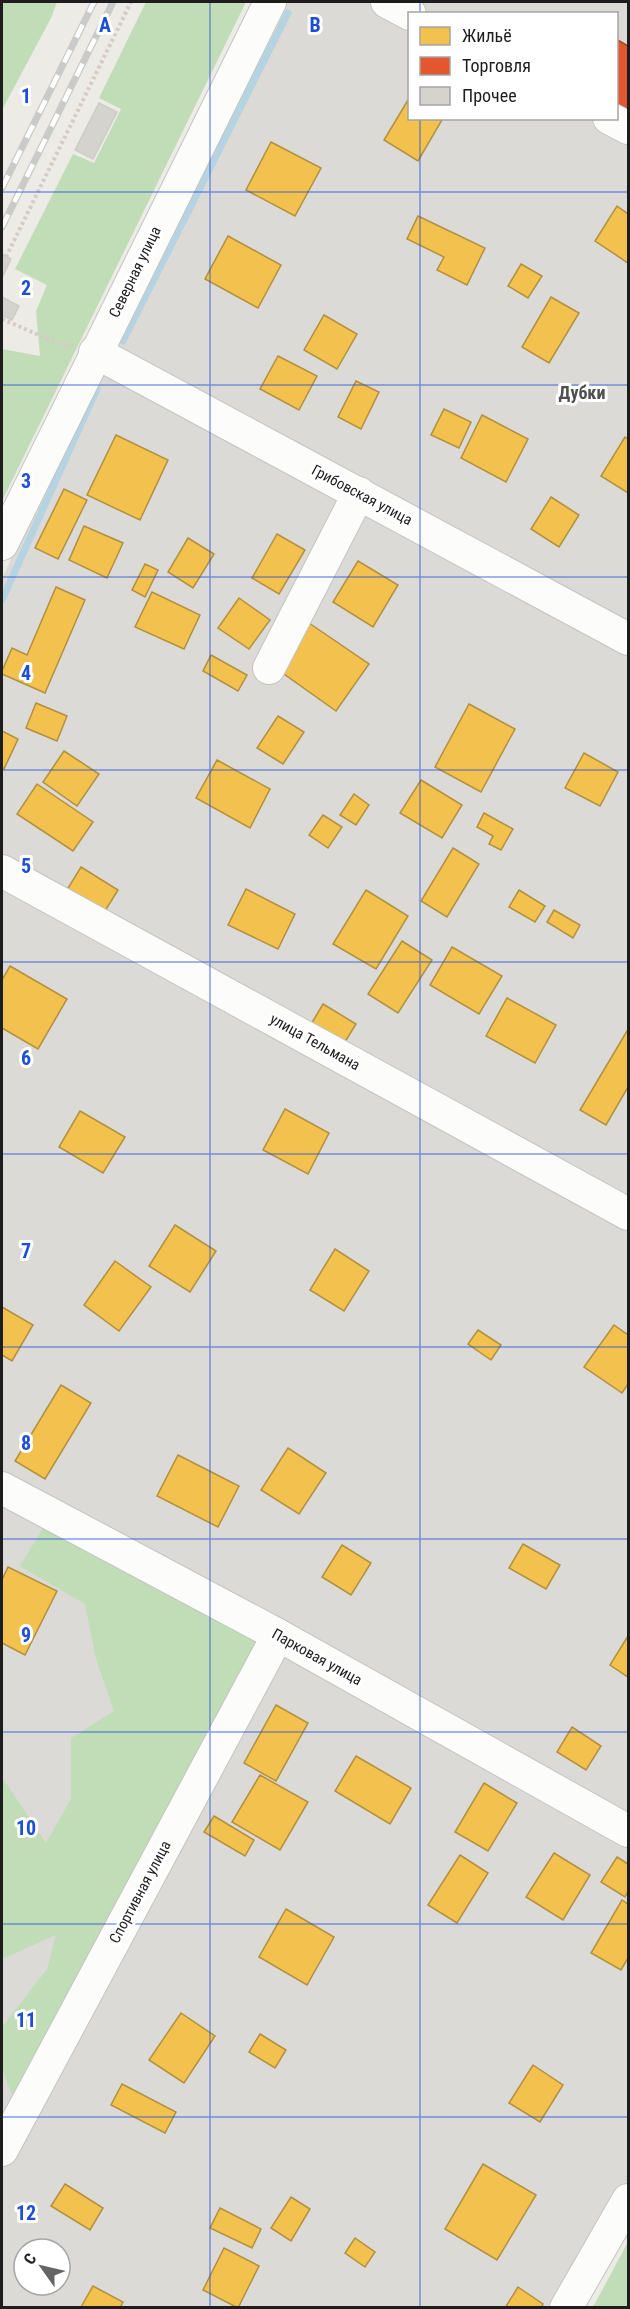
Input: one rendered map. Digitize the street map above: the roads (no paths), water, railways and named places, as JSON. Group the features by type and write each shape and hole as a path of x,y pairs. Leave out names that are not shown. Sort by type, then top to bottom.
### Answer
{"street":[{"name":"Северная улица","path":"2,544 270,2"},
{"path":"387,2 408,13"},
{"path":"613,120 628,128"},
{"name":"Грибовская улица","path":"95,352 628,639"},
{"path":"269,668 359,494"},
{"name":"улица Тельмана","path":"2,871 628,1214"},
{"name":"Парковая улица","path":"2,1488 278,1635 628,1831"},
{"name":"Спортивная улица","path":"2,2150 278,1635"},
{"path":"566,2307 628,2200"}],"waterway":[{"path":"123,341 288,13"},
{"path":"2,600 97,389"}],"railway":[{"path":"2,188 94,2"},
{"path":"2,227 113,2"}],"district":[{"name":"Дубки","path":"582,392"}]}
